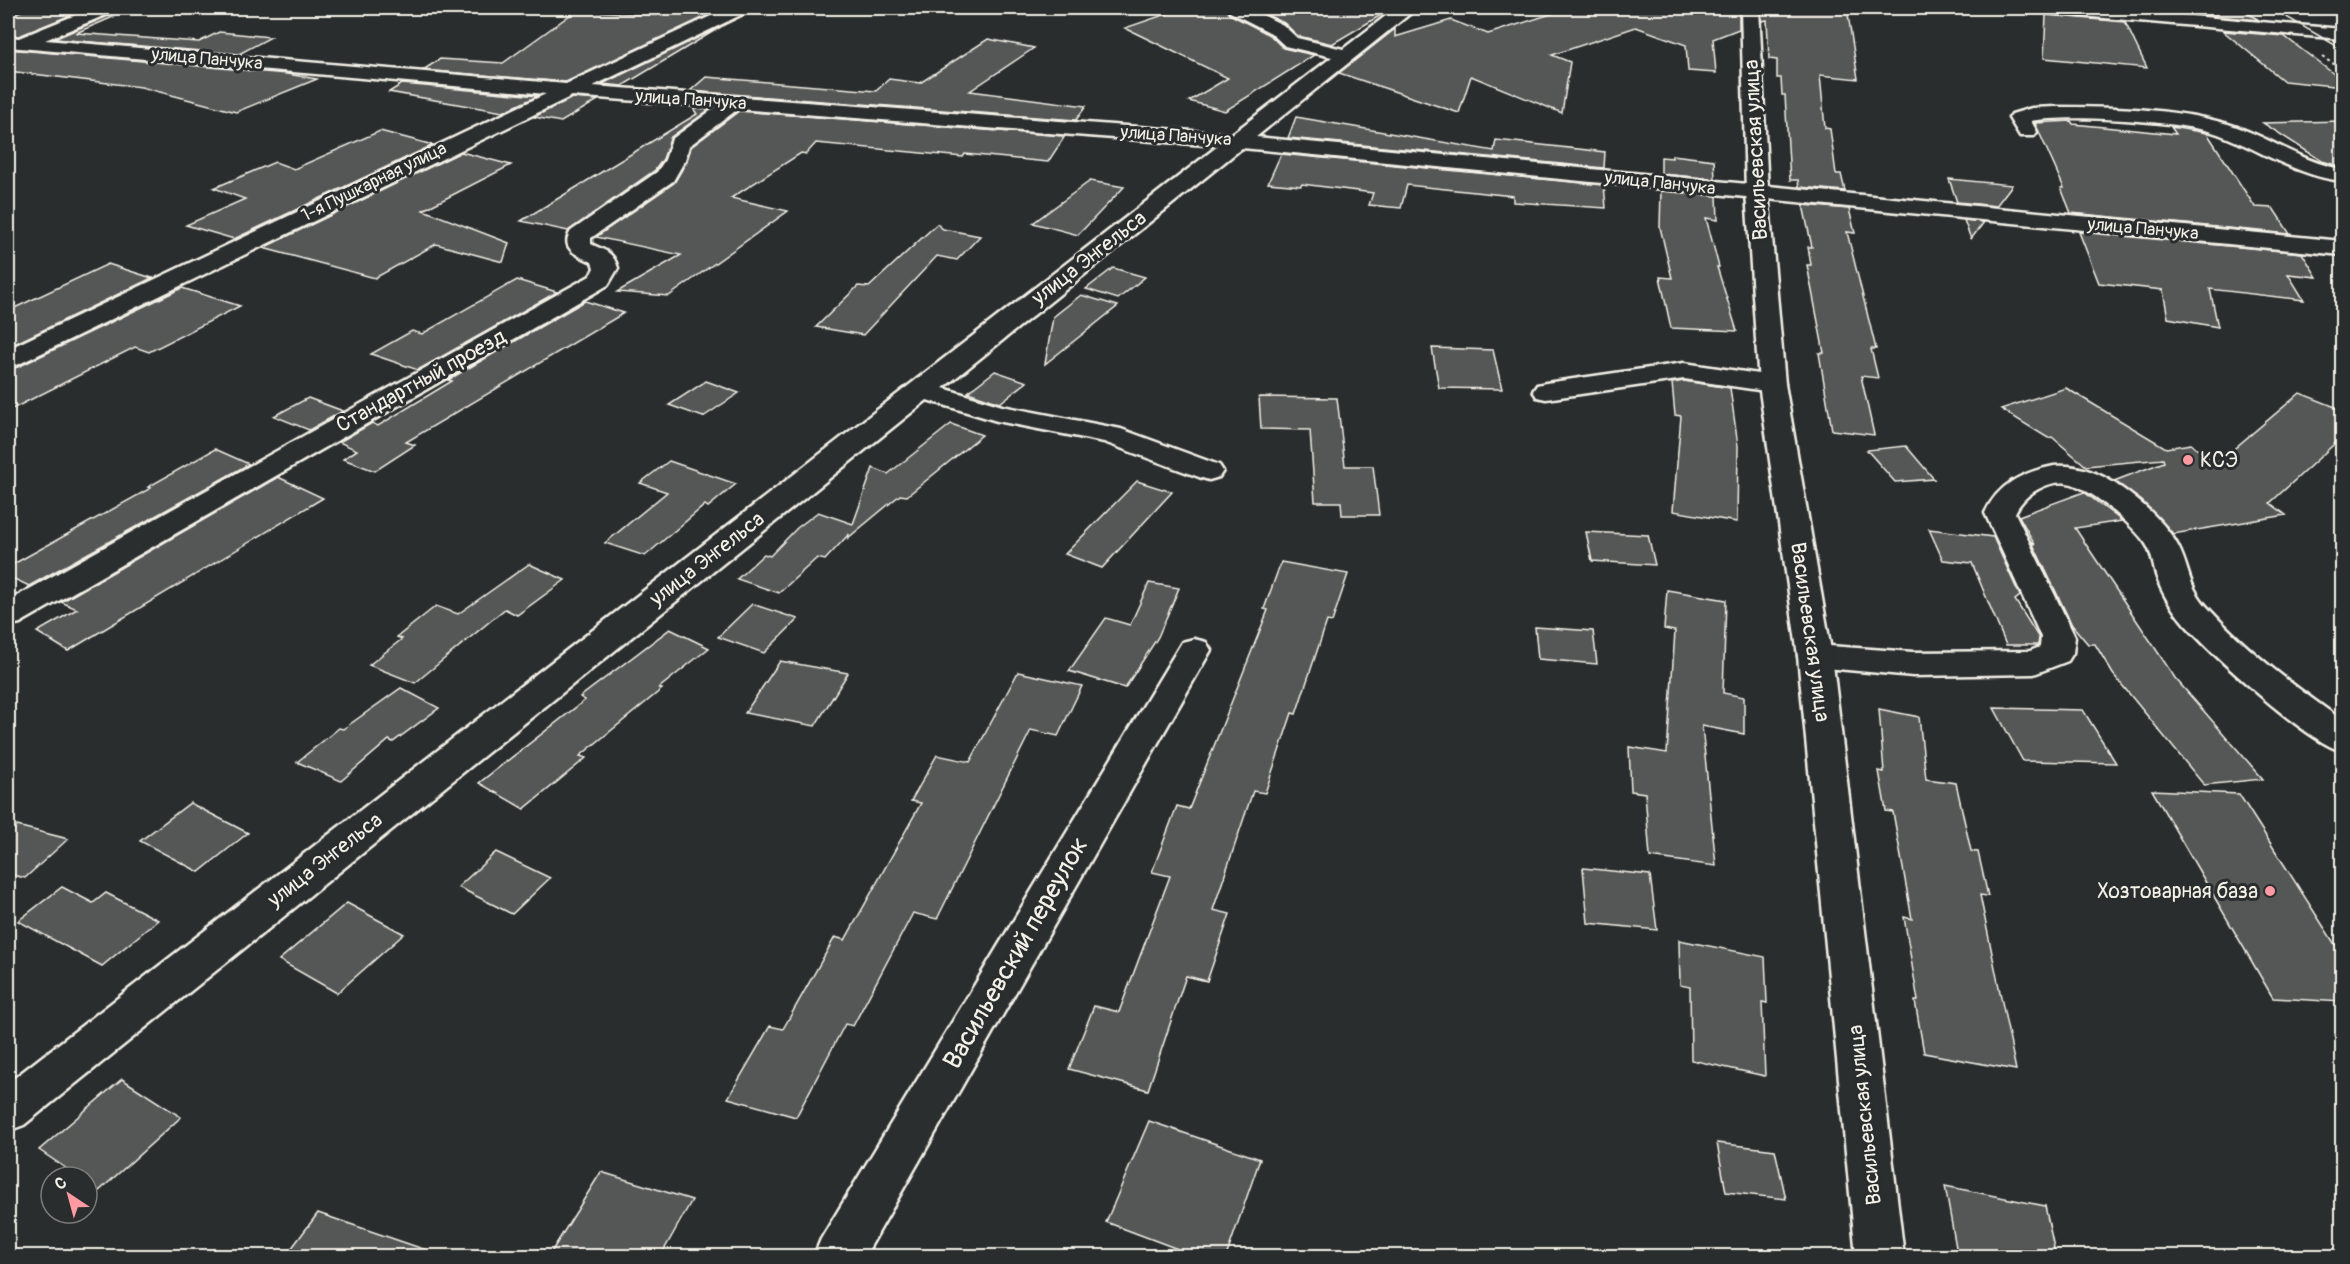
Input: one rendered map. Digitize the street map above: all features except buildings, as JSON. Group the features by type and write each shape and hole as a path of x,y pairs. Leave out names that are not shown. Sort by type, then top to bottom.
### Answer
{"street":[{"path":"11,45 107,8"},
{"name":"1-я Пушкарная улица","path":"8,359 741,8"},
{"path":"1236,8 1277,29 1291,42 1346,55"},
{"name":"улица Энгельса","path":"8,1110 1406,8"},
{"name":"Васильевская улица","path":"1750,8 1757,192 1772,384 1815,656 1880,1257"},
{"path":"2048,8 2099,10 2304,32 2343,34"},
{"path":"2270,12 2343,54"},
{"name":"улица Панчука","path":"11,45 1238,141 2343,248"},
{"name":"Стандартный проезд","path":"8,615 600,280 606,267 603,258 580,248 579,236 665,176 675,160 680,143 734,103"},
{"path":"2027,132 2019,118 2034,112 2192,121 2225,130 2297,164 2343,175"},
{"path":"1546,391 1684,371 1772,384"},
{"path":"921,390 997,413 1111,435 1209,471"},
{"path":"1815,656 1913,664 2034,662 2056,653 2058,637 2000,513 2004,501 2024,484 2046,476 2069,475 2093,483 2154,533 2163,546 2173,580 2187,606 2285,697 2343,738"},
{"name":"Васильевский переулок","path":"838,1257 1194,650"}],"tram line":[{"path":"2271,8 2342,49"}],"place":[{"name":"КСЭ","path":"2188,460"},
{"name":"Хозтоварная база","path":"2270,891"}]}
